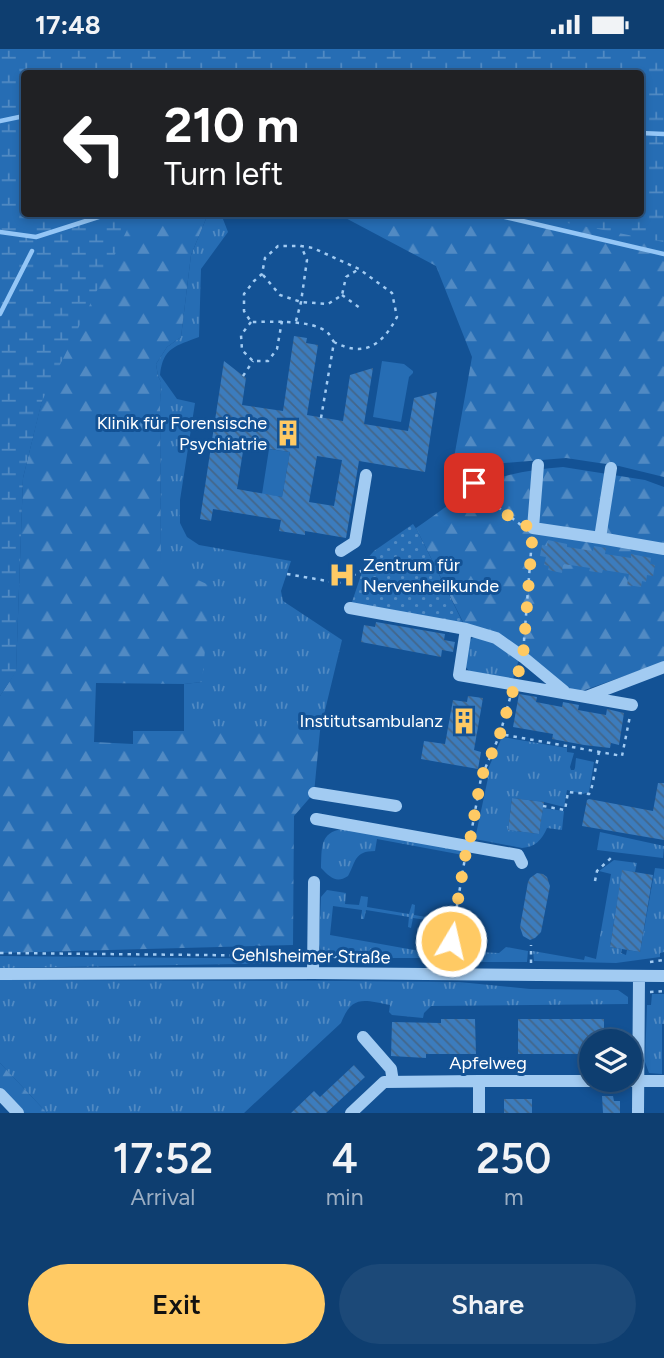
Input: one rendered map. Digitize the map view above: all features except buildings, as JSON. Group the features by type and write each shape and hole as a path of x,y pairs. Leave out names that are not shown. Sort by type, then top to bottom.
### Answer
{"street":[{"path":"538,465 533,528 664,549"},
{"path":"600,538 611,468"},
{"path":"341,551 355,542 366,475"},
{"path":"351,608 466,629 496,638 567,693"},
{"path":"466,629 459,675 632,705"},
{"path":"586,697 664,667"},
{"path":"314,793 396,806"},
{"path":"316,818 518,855 522,863"},
{"path":"313,973 314,882"},
{"name":"Gehlsheimer Straße","path":"0,974 664,976"},
{"path":"638,1029 639,977"},
{"path":"351,1113 384,1082 393,1082 391,1069 363,1037"},
{"path":"479,1080 479,1113"},
{"name":"Apfelweg","path":"393,1082 579,1080"},
{"name":"Apfelweg","path":"642,1080 664,1081"},
{"path":"638,1092 638,1113"},
{"path":"0,1094 18,1113"}],"path":[{"path":"278,246 313,248 359,269 392,293 397,317 388,334 369,349 346,349 334,342 327,331 310,325 282,321 251,322 244,311 244,294 262,274 265,258 278,246"},
{"path":"295,322 307,260 301,246"},
{"path":"262,274 280,295 300,302 328,304 342,295 346,277 359,269"},
{"path":"342,295 360,308"},
{"path":"251,322 241,335 242,351 253,361 268,361 277,349 282,321"},
{"path":"321,418 334,342"},
{"path":"243,376 253,361"},
{"path":"474,483 519,524 533,528 523,657"},
{"path":"287,574 339,583 363,570"},
{"path":"451,941 481,778 500,734 513,684"},
{"path":"500,734 622,756 632,705"},
{"path":"543,806 565,810 568,792 589,795 599,752"},
{"path":"595,881 597,871 612,857"},
{"path":"531,945 531,967"}],"green space":[{"path":"0,49 664,49 664,242 537,217 644,217 644,70 21,70 21,217 134,217 42,401 23,478 16,672 0,696"},
{"path":"131,217 207,217 191,255 181,337 167,347 156,364 161,382 161,563 211,586 202,682 96,683 94,742 133,744 133,731 320,731 314,793 294,816 293,945 0,953 0,696 16,671 23,478 42,400 101,260"},
{"path":"207,217 222,217 228,232 201,269 199,337 172,349 164,359 160,375 177,399 195,403 180,500 180,523 187,537 199,545 291,561 281,591 283,601 342,640 320,731 184,732 184,684 202,682 161,563 161,382 156,364 167,347 181,337 191,255"},
{"path":"344,217 551,217 664,239 664,477 619,466 566,458 493,464 473,474 452,469 472,357 436,266"},
{"path":"382,361 404,364 413,371 409,377 401,422 373,417"},
{"path":"269,449 290,452 282,497 262,494"},
{"path":"563,467 645,480 664,487 664,662 582,691 567,689 465,626 416,528 462,496 492,480 527,471"},
{"path":"413,524 466,629 350,608 366,560 374,551"},
{"path":"474,637 493,639 519,659 513,679 470,672 465,666 470,640"},
{"path":"502,737 567,748 567,752 574,753 571,770 575,768 576,758 594,762 589,792 583,794 567,790 564,807 512,798 508,830 539,834 543,808 564,811 562,830 547,828 538,842 527,847 475,839 488,778 485,776"},
{"path":"343,829 464,849 463,855 377,839 375,851 359,855 348,876 337,879 330,877 321,868 322,848 330,834"},
{"path":"600,832 664,846 663,858 597,850"},
{"path":"614,860 637,863 635,872 622,871 610,947 622,949 621,953 626,955 627,950 640,952 655,868 664,869 664,952 660,953 660,957 616,963 534,961 533,951 584,960 585,956 596,959 611,874 599,871"},
{"path":"327,890 346,893 345,904 359,905 361,896 368,897 367,907 409,914 412,904 415,905 414,915 452,921 452,924 413,918 411,928 408,927 409,917 366,910 364,919 361,919 362,910 333,906 330,935 476,961 478,952 499,953 506,947 528,951 527,962 462,962 438,958 377,958 321,952 321,897"},
{"path":"0,956 298,959 293,963 0,968"},
{"path":"0,980 459,982 530,989 618,990 628,997 628,1004 431,1006 423,1018 392,1015 389,1012 390,1005 360,1002 354,1004 341,1023 244,1113 47,1113 0,1063"},
{"path":"652,994 664,994 662,1074 649,1073 645,1062 647,1005 651,1005"},
{"path":"0,1063 47,1113 20,1113 0,1091"}],"waterway":[{"path":"0,121 21,117"},
{"path":"644,133 664,134"},
{"path":"0,232 36,237 98,217"},
{"path":"505,217 664,254"},
{"path":"0,314 32,251"}],"place":[{"name":"Klinik für Forensische Psychiatrie","path":"288,433"},
{"name":"Zentrum für Nervenheilkunde","path":"342,575"},
{"name":"Institutsambulanz","path":"464,721"}],"route":[{"path":"451,941 481,778 500,734 523,657 533,528 519,524 474,483"}]}
